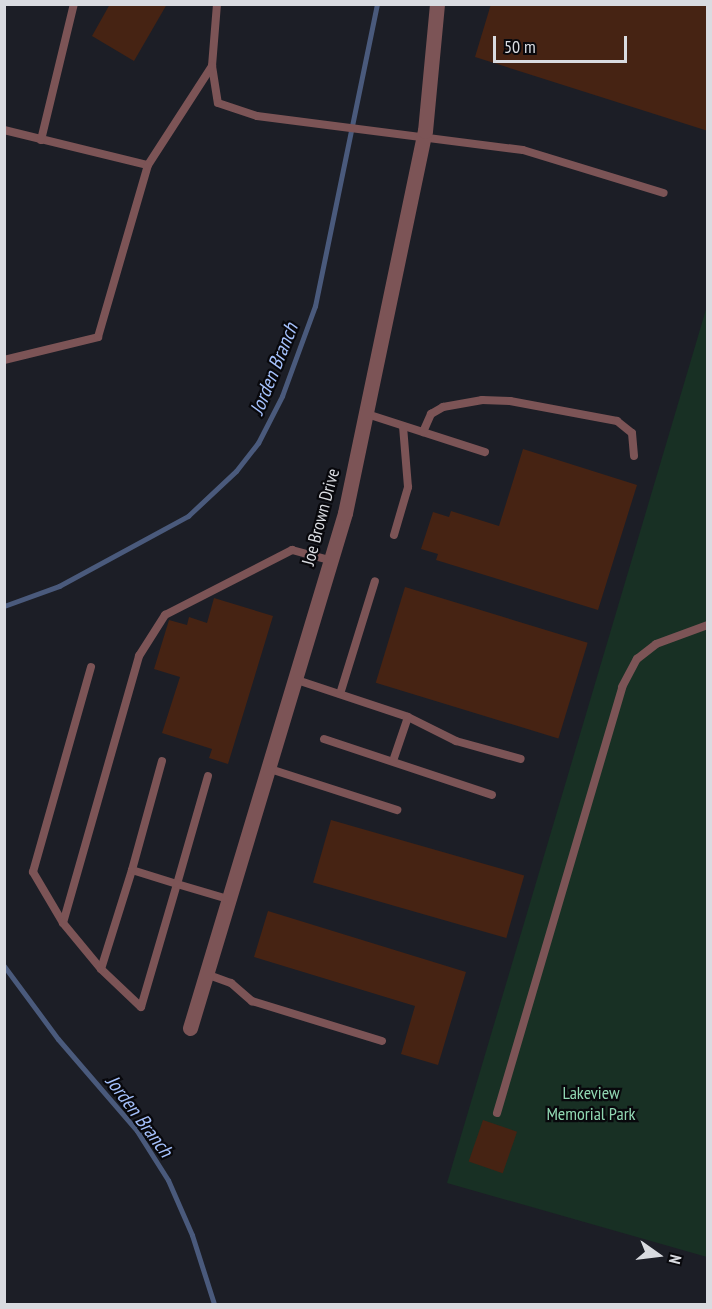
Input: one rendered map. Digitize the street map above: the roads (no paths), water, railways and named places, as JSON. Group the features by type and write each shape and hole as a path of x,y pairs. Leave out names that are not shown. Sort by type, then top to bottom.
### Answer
{"street":[{"name":"Joe Brown Drive","path":"190,1028 330,560 367,414 423,140 437,4"}],"lane":[{"path":"41,140 74,4"},
{"path":"217,4 212,66 218,103 257,116 423,140 523,150 664,193"},
{"path":"4,360 98,337 148,165 212,66"},
{"path":"4,130 148,165"},
{"path":"423,432 431,414 443,407 482,400 510,401 616,421 632,433 634,456"},
{"path":"367,414 484,452"},
{"path":"393,535 408,487 403,426"},
{"path":"63,923 139,656 165,615 292,550 330,560"},
{"path":"340,694 375,581"},
{"path":"497,1113 622,687 637,659 656,644 708,625"},
{"path":"91,667 33,872 63,923 101,969 141,1007 208,776"},
{"path":"294,679 408,717 456,741 521,759"},
{"path":"393,761 408,717"},
{"path":"324,739 492,795"},
{"path":"101,969 132,870 162,761"},
{"path":"267,768 397,810"},
{"path":"132,870 228,899"},
{"path":"206,974 231,983 252,1001 382,1041"}],"waterway":[{"name":"Jorden Branch","path":"4,606 59,586 188,516 236,471 258,443 282,396 315,306 377,4"},
{"name":"Jorden Branch","path":"4,966 58,1039 137,1131 168,1180 192,1235 214,1304"}],"park label":[{"name":"Lakeview Memorial Park","path":"591,1104"}]}
